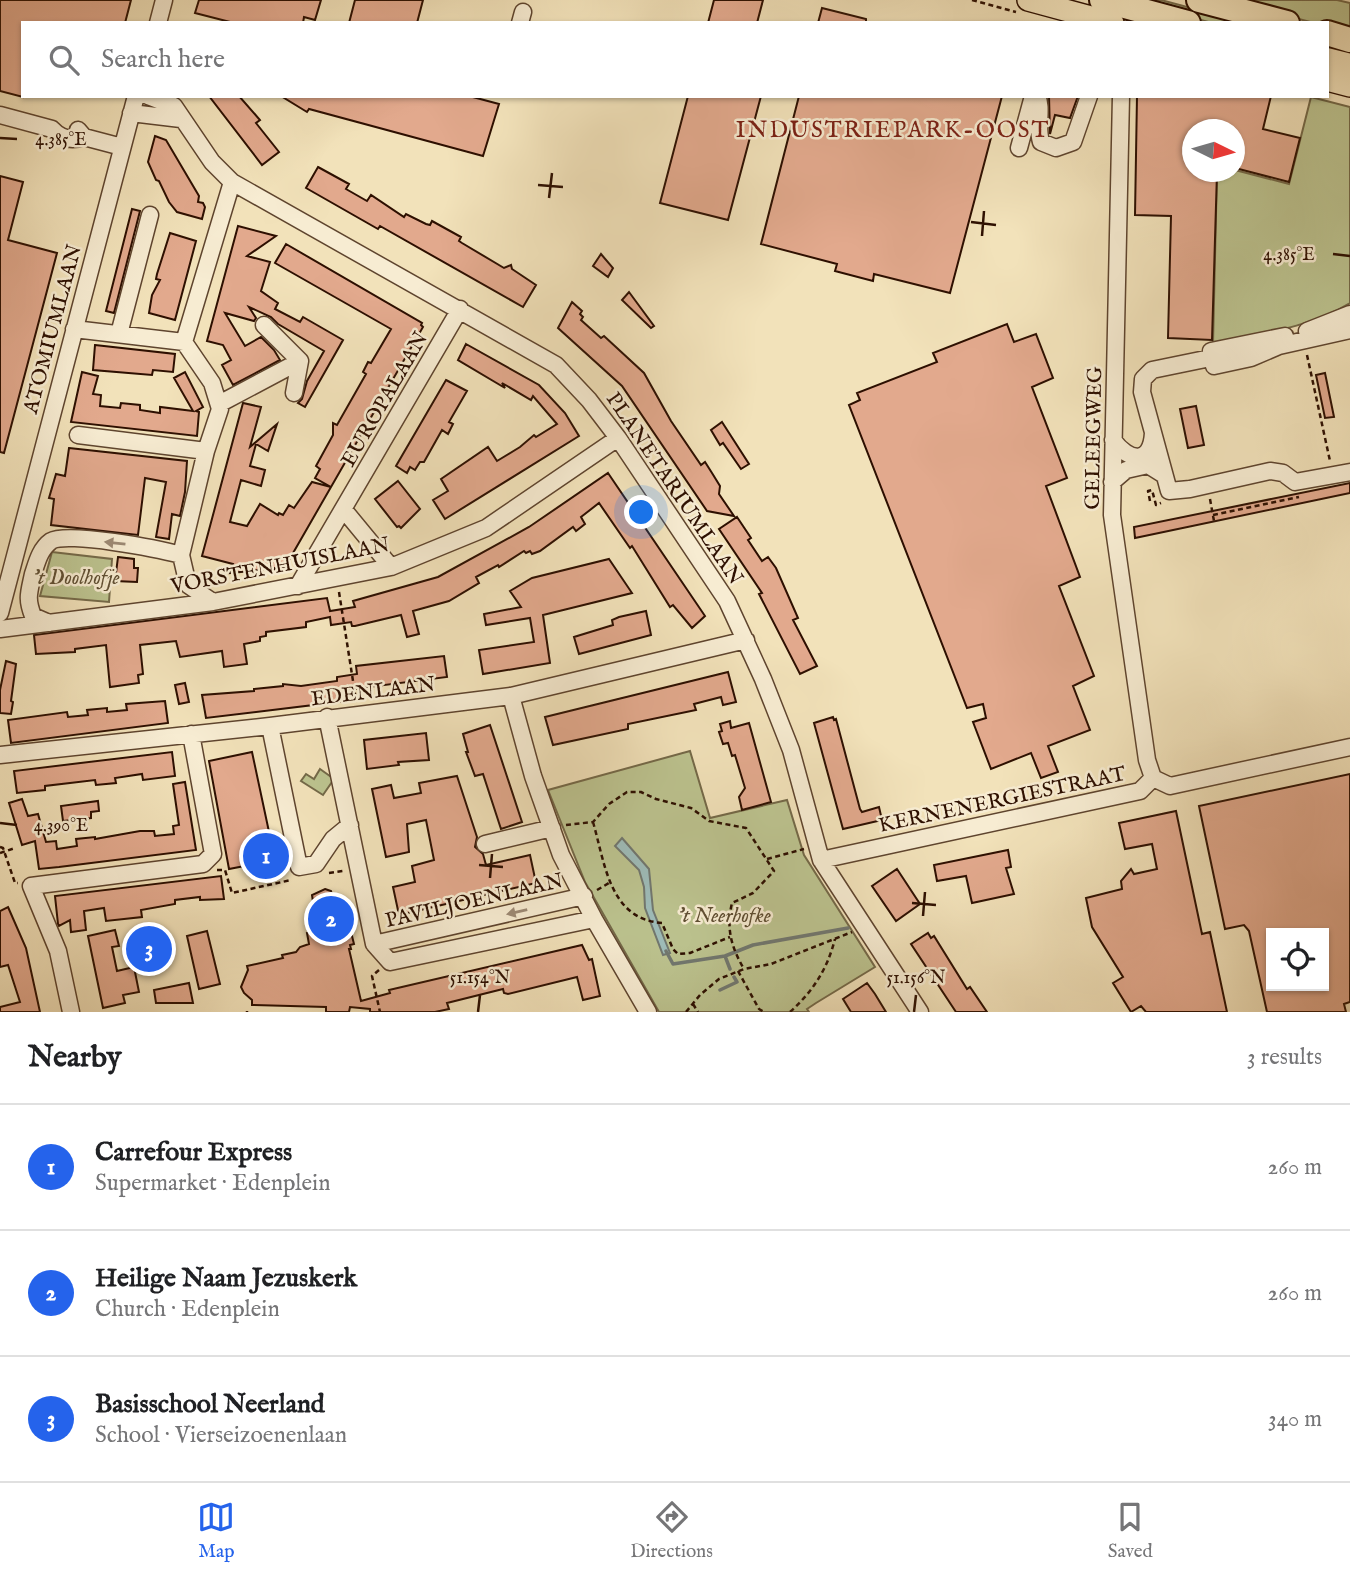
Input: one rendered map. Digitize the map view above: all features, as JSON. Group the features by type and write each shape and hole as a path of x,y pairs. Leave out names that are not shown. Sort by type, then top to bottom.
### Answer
{"highway":[{"path":"1102,0 1181,21"},
{"path":"1199,0 1279,21"},
{"path":"1329,34 1350,40"},
{"path":"1329,61 1350,66"}],"main road":[{"path":"1028,0 1053,15 1098,21"},
{"path":"1329,81 1350,86"}],"street":[{"path":"159,21 164,0"},
{"name":"ATOMIUMLAAN","path":"0,613 135,98"},
{"name":"PLANETARIUMLAAN","path":"153,98 174,106 212,162 232,182 556,365 589,400 618,438 727,601 791,750 820,853 920,1012"},
{"path":"1019,148 1034,98"},
{"path":"1036,98 1041,104 1037,126 1041,142 1056,148 1073,142 1088,98"},
{"name":"GELEEGWEG","path":"1121,98 1112,515 1116,558 1147,760 1153,778"},
{"path":"131,113 181,119"},
{"path":"0,115 52,129 62,125 78,130 84,137 122,147"},
{"path":"184,342 232,182"},
{"path":"119,334 150,215"},
{"name":"EUROPALAAN","path":"298,586 460,309"},
{"path":"1143,365 1301,332 1321,327 1350,314"},
{"path":"264,325 300,361"},
{"path":"74,329 184,342 212,383 220,409 206,451 181,555 188,585 213,602"},
{"path":"1146,404 1149,382 1154,378 1251,358 1279,346 1350,331"},
{"path":"1225,355 1152,370 1143,379 1142,392 1169,491 1190,489 1270,471 1283,473 1295,482 1350,472"},
{"path":"219,404 300,361"},
{"path":"294,393 300,361"},
{"path":"1113,440 1122,452 1133,457 1144,456 1152,447 1153,433"},
{"path":"78,435 206,451"},
{"name":"VORSTENHUISLAAN","path":"0,629 213,602 391,567 486,528 618,438"},
{"path":"1112,482 1126,470 1149,465 1164,475"},
{"path":"344,510 391,567"},
{"path":"51,624 33,616 27,599 38,556 49,542 66,538 150,547 181,555"},
{"name":"EDENLAAN","path":"0,755 270,726 511,695 746,640"},
{"path":"511,695 533,776 561,855 594,919 648,1012"},
{"path":"327,717 374,944 390,962"},
{"path":"270,726 299,866 316,864 333,839 350,825"},
{"path":"71,1012 58,951 31,886 203,864 214,854 191,734"},
{"name":"KERNENERGIESTRAAT","path":"820,853 1140,790 1153,778 1170,786 1350,747"},
{"path":"485,844 552,828"},
{"name":"PAVILJOENLAAN","path":"374,944 584,897"},
{"name":"PAVILJOENLAAN","path":"390,962 594,919"}],"path":[{"path":"1303,340 1333,475"},
{"path":"1150,502 1148,491 1152,490 1155,502"},
{"path":"1213,514 1309,495"},
{"path":"337,579 358,713"},
{"path":"552,828 593,822 609,804 626,792 640,792 691,808 709,821 746,828 774,871 753,893 732,903 727,922 735,953 744,969"},
{"path":"593,822 609,883 620,902 649,922 662,923 673,949 678,954 690,953 730,937"},
{"path":"0,847 3,848 2,853 15,883 31,886"},
{"path":"2,853 15,849"},
{"path":"766,859 820,853"},
{"path":"214,854 217,872 225,870 232,893 291,880"},
{"path":"327,873 360,868"},
{"path":"686,1012 699,995 719,979 744,969 771,964 866,928"},
{"path":"790,1012 819,981 830,958 835,938"},
{"path":"380,1012 372,976 390,962"},
{"path":"738,971 759,1009 764,1012"},
{"path":"693,1004 698,1012"}],"green space":[{"path":"1127,0 1161,0 1240,21 1205,21"},
{"path":"1228,0 1337,0 1350,3 1350,32 1329,24 1329,21 1307,21"},
{"path":"1311,98 1350,107 1350,303 1318,319 1213,344 1217,182 1245,182 1245,173 1289,184"},
{"name":"'t Doolhofje","path":"52,552 112,559 109,602 40,596"},
{"name":"'t Neerhofke","path":"690,751 710,818 787,800 804,855 875,967 807,1009 809,1012 659,1012 585,882 548,790"},
{"path":"320,769 334,779 323,795 301,781 306,774 314,779"}],"water":[{"path":"622,838 649,869 653,910 670,953 663,955 645,908 644,887 639,870 615,846"}],"building":[{"path":"0,0 131,0 126,21 21,21 21,96 0,91"},
{"path":"199,0 321,0 315,20 304,17 303,21 226,21 195,13"},
{"path":"355,0 423,0 418,21 350,21"},
{"path":"714,0 763,0 758,21 709,21"},
{"path":"822,8 866,19 866,21 819,21"},
{"path":"211,98 241,98 260,120 256,123 279,152 262,165"},
{"path":"284,98 476,98 499,104 483,156 309,109 307,112"},
{"path":"687,98 760,98 728,220 660,203"},
{"path":"798,98 1001,98 950,293 874,274 873,281 835,271 837,264 761,244"},
{"path":"1049,98 1077,98 1070,118 1055,115 1050,134"},
{"path":"1137,98 1271,98 1263,129 1300,138 1289,182 1245,171 1245,119 1182,119 1182,182 1217,182 1212,340 1168,338 1171,216 1135,215"},
{"path":"155,136 166,140 199,196 198,202 203,203 205,207 202,219 177,212 156,180 148,162"},
{"path":"318,167 349,184 346,189 367,201 371,195 404,217 406,214 430,225 432,221 461,237 459,241 504,268 511,265 512,269 536,285 523,307 380,226 378,229 306,188"},
{"path":"0,176 23,182 8,240 57,253 4,453 0,452"},
{"path":"132,209 140,211 114,313 106,311"},
{"path":"238,226 276,236 247,256 270,262 261,291 278,303 275,309 300,322 303,317 343,340 305,407 298,403 324,351 278,324 271,317 249,307 256,318 254,321 225,313 245,346 261,337 280,360 233,385 222,365 231,360 223,345 207,341"},
{"path":"170,233 196,241 175,320 149,313 152,295 160,280 156,279 157,274"},
{"path":"286,244 422,323 423,327 331,487 315,478 320,469 316,466 333,435 333,423 337,425 366,374 363,372 368,362 371,363 391,329 275,263"},
{"path":"601,254 613,268 608,277 593,266"},
{"path":"629,292 654,326 651,328 622,300"},
{"path":"572,302 582,311 581,320 601,338 604,336 644,373 671,421 701,465 705,462 712,473 720,486 719,494 734,516 707,511 622,386 558,328"},
{"path":"1007,324 1014,342 1036,334 1053,378 1032,387 1067,478 1046,486 1080,577 1059,586 1094,676 1073,686 1090,730 1048,746 1058,772 1041,778 1031,753 991,769 973,722 986,718 983,704 967,708 849,405 860,400 857,393 937,362 933,353"},
{"path":"466,344 539,385 565,413 579,436 445,519 433,500 448,491 441,479 488,447 497,461 534,435 536,437 557,424 533,396 531,400 502,383 505,388 458,360"},
{"path":"95,345 175,354 173,372 153,370 152,375 93,370"},
{"path":"82,372 98,376 93,394 101,395 100,406 120,408 121,403 140,405 140,410 160,413 160,407 193,411 174,378 185,372 203,407 196,411 199,412 197,436 71,422"},
{"path":"1325,373 1334,417 1325,418 1316,375"},
{"path":"446,380 467,391 449,422 453,424 448,434 442,430 424,462 420,462 415,470 410,467 407,473 396,466"},
{"path":"243,403 261,407 250,447 277,424 268,451 256,444 250,466 265,470 261,486 241,480 230,522 247,526 260,504 278,515 283,515 289,505 294,508 312,482 331,487 285,567 275,568 273,572 270,569 230,573 233,564 202,556"},
{"path":"1196,406 1204,445 1188,448 1180,409"},
{"path":"722,422 749,464 741,469 711,430"},
{"path":"69,448 187,461 180,516 172,514 169,539 156,537 166,482 145,478 138,535 51,525 54,499 49,498 56,474 65,476"},
{"path":"608,473 705,616 692,628 673,605 670,607 632,546 630,548 599,503 581,517 585,524 576,531 573,527 540,551 532,554 530,551 524,551 499,567 498,565 476,577 479,583 449,601 413,611 419,634 407,637 401,615 355,626 352,626 351,622 331,625 330,617 306,622 306,627 266,632 266,636 260,637 260,641 244,644 247,664 224,667 222,651 180,657 176,641 140,645 143,674 138,675 139,683 110,687 106,645 75,649 75,652 36,654 34,635 327,598 330,611 355,607 353,601 438,577 529,527"},
{"path":"398,481 420,509 401,528 397,527 375,499"},
{"path":"1350,483 1350,493 1135,538 1134,527"},
{"path":"737,517 762,561 768,557 776,568 798,618 793,620 817,666 800,674 759,594 762,593 719,529"},
{"path":"118,557 134,559 134,568 138,568 137,582 115,581"},
{"path":"609,559 632,593 543,615 550,663 483,674 479,650 534,642 530,618 486,625 484,614 521,607 510,591 532,578"},
{"path":"646,611 651,635 579,654 574,637 613,625 612,620 619,617"},
{"path":"444,656 447,677 345,690 346,701 206,718 202,695 254,691 283,684 301,686 337,681 337,677 357,674 356,666"},
{"path":"6,661 16,664 11,714 0,713 0,690"},
{"path":"728,672 736,702 723,705 721,697 694,704 696,710 628,724 628,729 553,745 545,717"},
{"path":"185,683 189,702 179,704 175,685"},
{"path":"165,701 168,723 11,743 8,720 67,712 68,717 88,715 87,710 127,710 126,704"},
{"path":"833,717 836,719 860,809 862,812 879,807 882,820 843,829 814,723"},
{"path":"730,721 731,728 749,723 771,802 742,810 739,797 745,788 735,755 732,756 728,743 723,744 719,732 722,731 720,724"},
{"path":"490,725 522,822 501,829 483,774 475,776 463,734"},
{"path":"426,733 429,760 398,762 399,765 367,769 364,740"},
{"path":"172,752 175,776 143,780 142,774 115,778 116,783 96,785 95,780 45,786 45,790 17,793 14,771"},
{"path":"252,752 275,860 229,869 209,761"},
{"path":"1350,774 1350,1002 1344,1004 1346,1012 1267,1012 1249,931 1244,925 1225,929 1199,806"},
{"path":"457,776 477,837 475,847 483,854 486,865 530,855 536,883 399,915 393,887 415,882 412,866 434,860 426,820 407,824 409,852 386,857 372,789 391,785 394,798 421,793 419,783"},
{"path":"185,782 196,850 59,867 39,869 35,841 22,845 9,803 22,799 28,816 38,814 46,842 56,841 57,849 77,846 76,839 95,839 140,831 154,831 155,836 174,834 173,826 179,825 173,784"},
{"path":"98,801 99,811 91,812 91,818 63,821 61,806"},
{"path":"1176,811 1202,934 1210,932 1227,1012 1146,1012 1141,1006 1131,1012 1113,983 1123,977 1092,927 1086,898 1122,889 1121,881 1131,869 1134,874 1157,869 1152,844 1125,849 1119,823"},
{"path":"1008,850 1011,867 1006,868 1014,894 972,903 966,876 937,881 934,865"},
{"path":"897,869 920,904 896,921 872,886"},
{"path":"221,876 224,899 200,900 200,897 175,900 175,904 141,910 142,917 106,921 104,908 84,911 86,930 71,932 70,920 59,926 58,924 55,896"},
{"path":"325,889 331,891 340,917 345,916 349,924 354,944 350,945 349,949 361,1001 390,993 389,990 582,945 589,960 592,959 600,996 583,1000 577,977 508,994 504,993 503,989 447,1003 449,1009 435,1012 370,1012 370,1009 350,1007 349,1012 326,1012 326,1007 252,1005 252,1000 241,987 247,966 283,958 282,955 296,952 300,947 309,944 307,933 312,932 310,924 316,922 312,895"},
{"path":"8,907 26,948 40,1012 0,1012 0,1007 20,1002 8,965 0,967 0,911"},
{"path":"115,930 119,946 112,947 117,971 134,967 139,992 123,995 125,1003 103,1008 88,936"},
{"path":"207,931 220,984 199,989 187,936"},
{"path":"928,933 931,938 934,936 967,989 970,987 987,1012 956,1012 911,944"},
{"path":"189,983 193,1003 156,1003 154,990"},
{"path":"867,983 886,1012 851,1012 843,999"}],"waterway":[{"path":"666,951 673,964 725,956 753,945 848,928"},
{"path":"725,956 730,969"},
{"path":"720,990 737,982 734,977"}],"place":[{"name":"Carrefour Express","path":"266,856"},
{"name":"Heilige Naam Jezuskerk","path":"331,919"},
{"name":"Basisschool Neerland","path":"149,949"}],"district":[{"name":"INDUSTRIEPARK-OOST","path":"893,129"}]}
